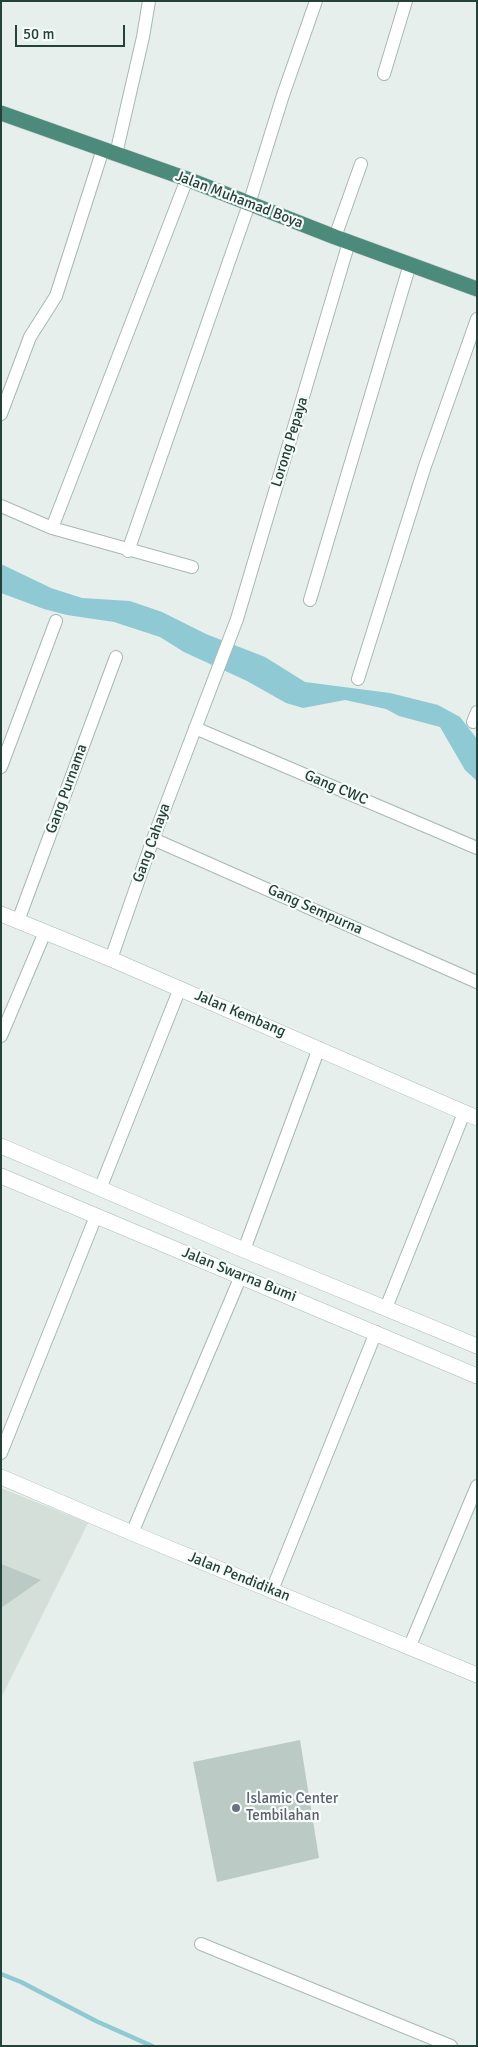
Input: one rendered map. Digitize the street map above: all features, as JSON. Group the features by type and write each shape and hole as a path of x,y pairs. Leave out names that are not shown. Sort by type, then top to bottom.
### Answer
{"highway":[{"name":"Jalan Muhamad Boya","path":"1,113 187,179 342,239 477,288"}],"street":[{"path":"1,414 30,337 56,296 110,152 143,38 149,1"},
{"path":"128,551 249,204 283,95 316,1"},
{"path":"384,74 406,1"},
{"name":"Lorong Pepaya","path":"219,668 230,642 361,164"},
{"path":"52,528 187,179"},
{"path":"310,600 410,264"},
{"path":"358,679 422,476 477,319"},
{"path":"1,506 52,528 128,551 192,567"},
{"path":"1,767 56,621"},
{"name":"Gang Purnama","path":"18,921 116,657"},
{"name":"Gang Cahaya","path":"111,958 153,839 219,668"},
{"name":"Gang CWC","path":"195,728 477,848"},
{"name":"Gang Sempurna","path":"153,839 477,982"},
{"name":"Jalan Kembang","path":"1,914 111,958 470,1116"},
{"path":"1,1036 45,932"},
{"path":"100,1189 180,988"},
{"path":"244,1250 319,1048"},
{"path":"386,1308 470,1116"},
{"name":"Jalan Swarna Bumi","path":"1,1146 277,1264 477,1346"},
{"name":"Jalan Swarna Bumi","path":"1,1176 268,1286 477,1376"},
{"path":"1,1453 96,1216"},
{"path":"268,1286 277,1264"},
{"path":"132,1533 241,1276"},
{"path":"272,1590 376,1332"},
{"name":"Jalan Pendidikan","path":"1,1477 477,1675"},
{"path":"409,1648 477,1486"},
{"path":"201,1944 451,2046"}],"shaded area":[{"path":"1,1488 88,1523 1,1698"}],"water":[{"path":"1,564 51,588 82,598 130,601 162,612 206,634 265,657 305,682 390,693 438,705 460,717 477,739 477,781 465,770 440,727 399,716 386,709 345,700 303,708 286,703 247,681 184,652 160,637 114,622 67,615 44,609 1,593"}],"building":[{"path":"1,1564 41,1580 1,1608"},
{"path":"300,1740 319,1858 217,1882 193,1762"}],"waterway":[{"path":"1,1974 21,1982 96,2021 152,2046"}],"place":[{"name":"Islamic Center Tembilahan","path":"236,1808"}]}
